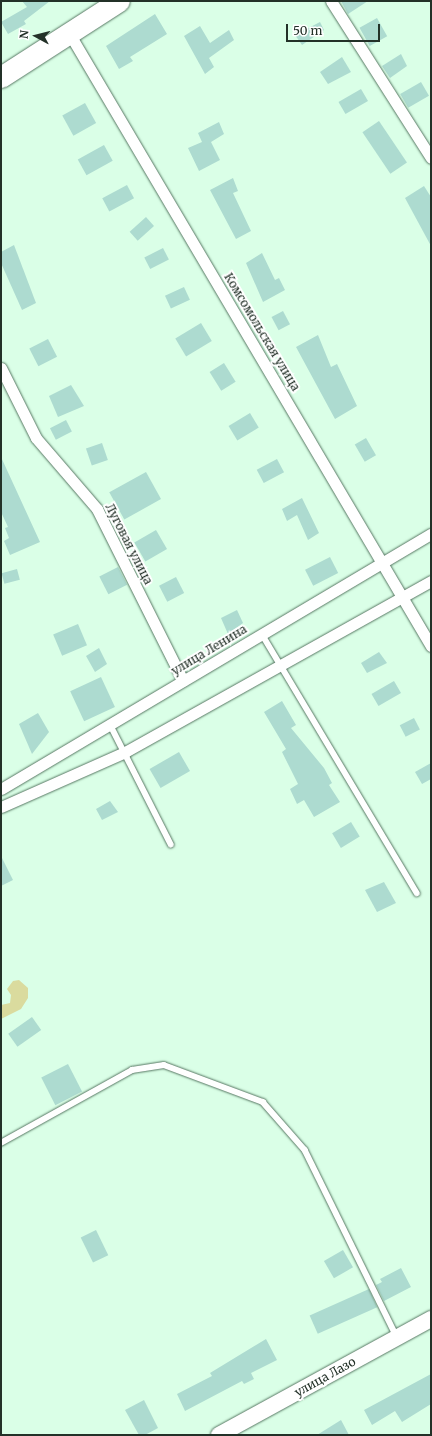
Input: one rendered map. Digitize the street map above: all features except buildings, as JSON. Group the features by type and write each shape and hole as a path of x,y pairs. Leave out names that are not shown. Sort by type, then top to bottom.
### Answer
{"highway":[{"path":"1,77 119,1"}],"street":[{"path":"331,1 431,158"},
{"name":"Комсомольская улица","path":"69,33 384,562 431,646"},
{"name":"Луговая улица","path":"1,368 36,438 97,509 183,681"},
{"name":"улица Ленина","path":"1,789 431,534"},
{"path":"1,807 125,752 431,581"},
{"name":"улица Лазо","path":"219,1435 431,1319"}],"lane":[{"path":"262,634 418,892"},
{"path":"110,724 171,844"},
{"path":"1,1143 132,1070 164,1065 263,1102 305,1150 397,1337"}],"green space":[{"path":"19,980 28,988 28,998 21,1009 1,1019 1,1005 10,1003 11,995 7,989 13,981"}]}
